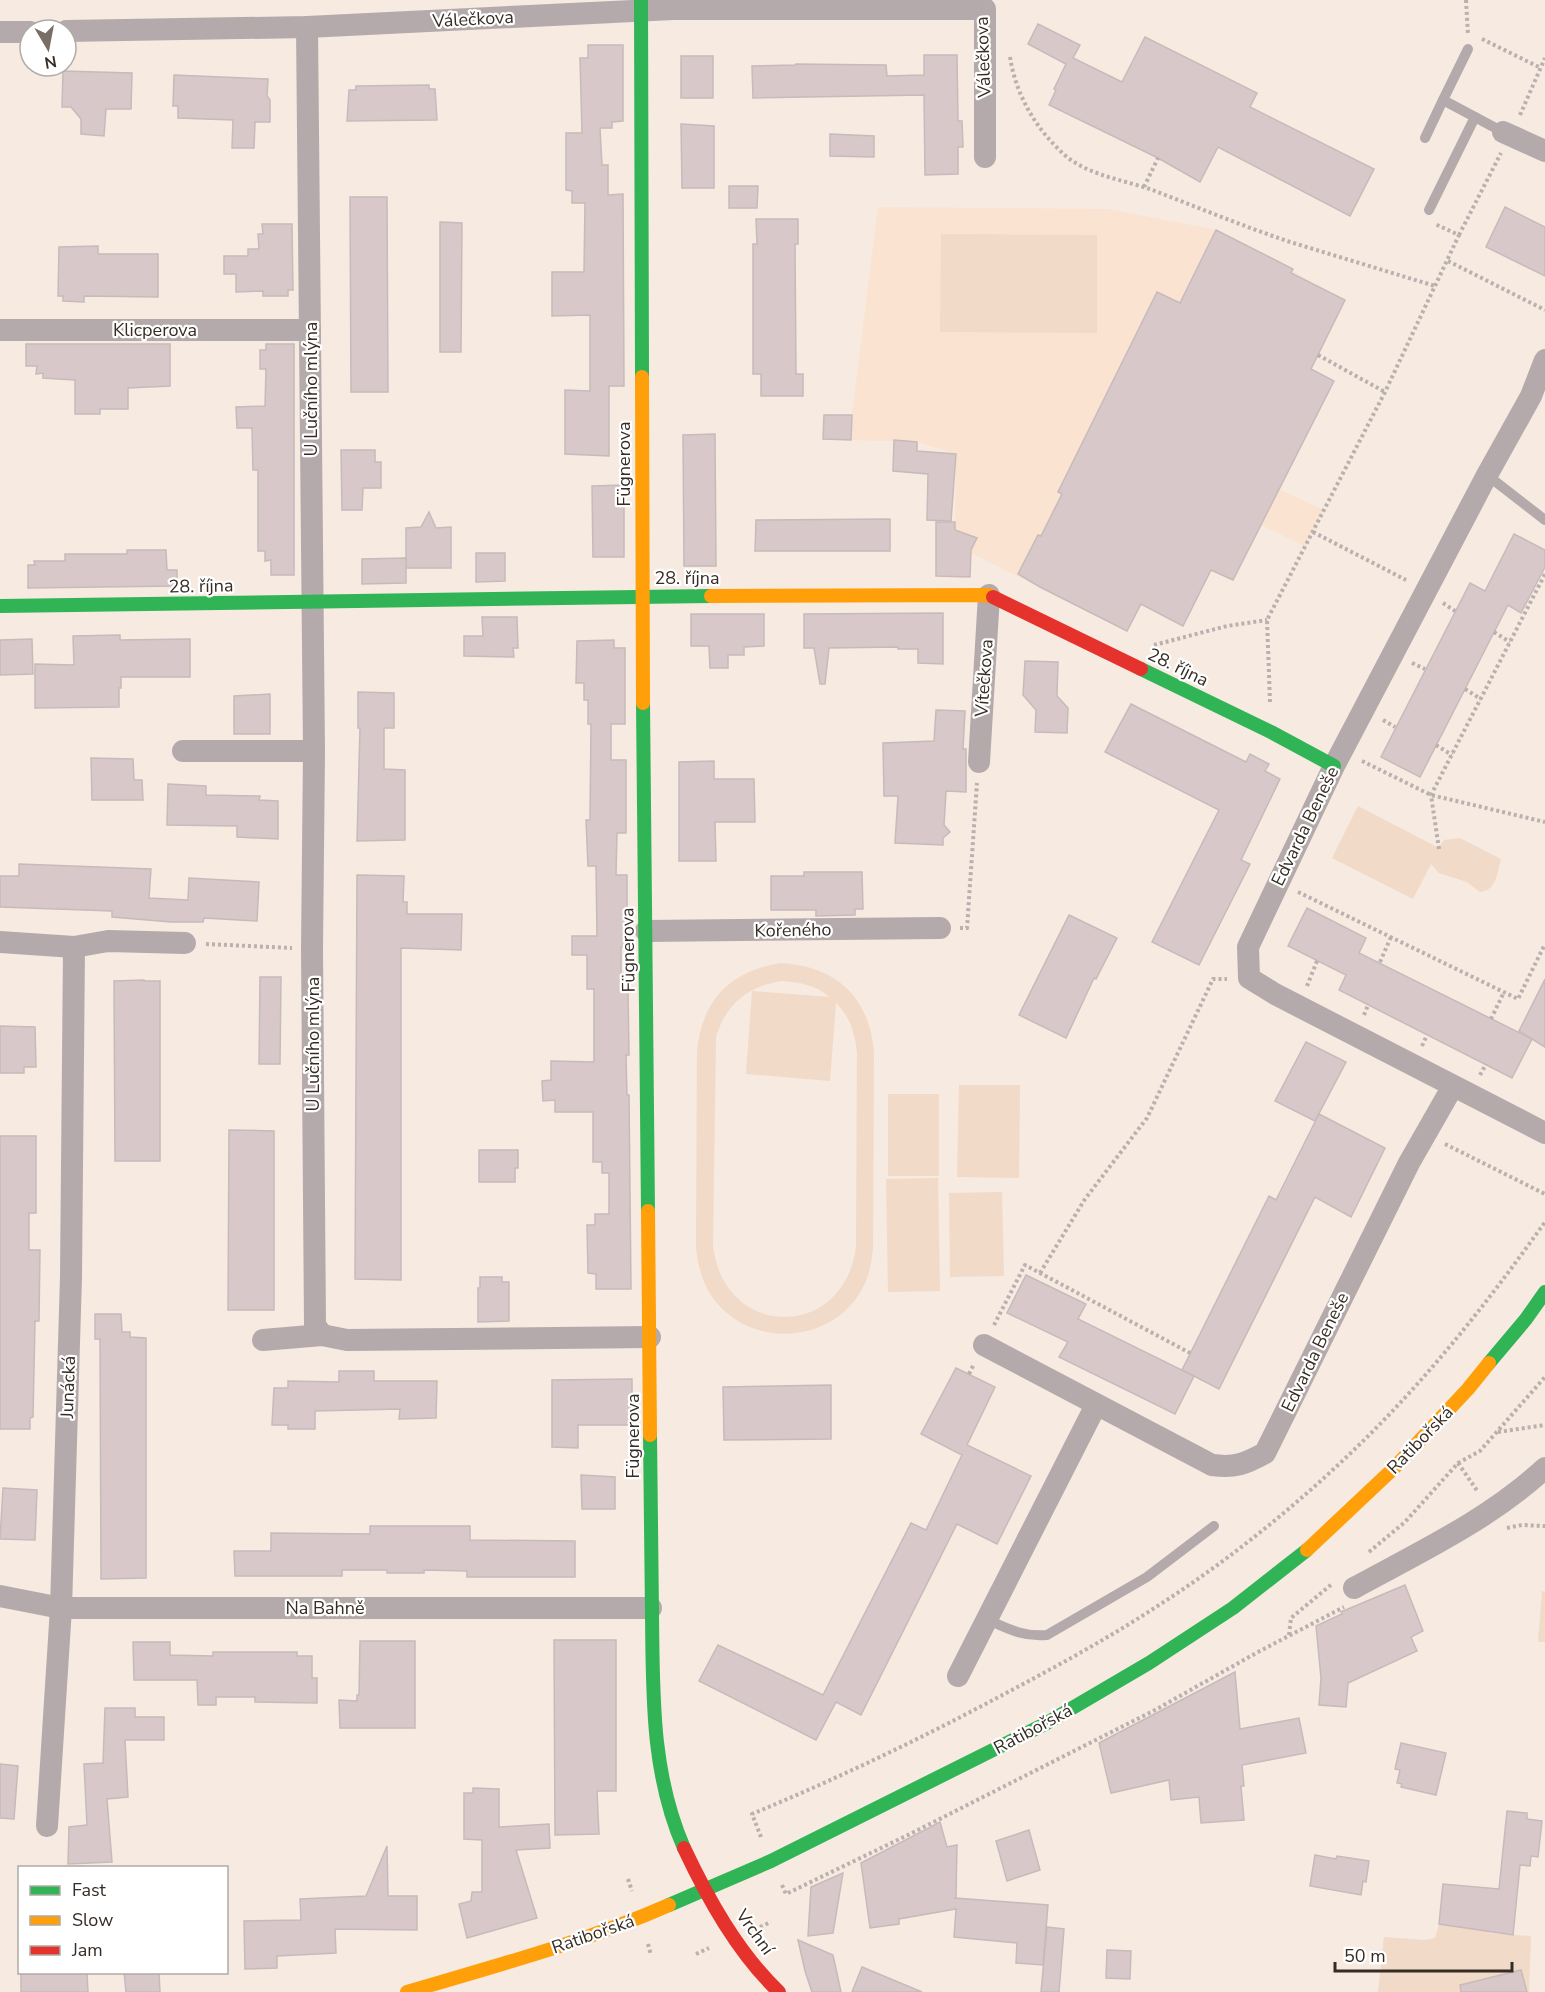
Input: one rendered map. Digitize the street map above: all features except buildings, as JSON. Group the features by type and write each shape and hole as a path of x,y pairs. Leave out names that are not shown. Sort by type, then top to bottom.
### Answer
{"street":[{"name":"Válečkova","path":"78,31 307,27 641,5 672,9 987,4 985,157"},
{"name":"Fügnerova","path":"641,5 642,596 652,1708 656,1747 667,1799 678,1833 705,1890"},
{"name":"U Lučního mlýna","path":"307,27 314,751 312,949 315,1325 322,1335"},
{"path":"0,33 18,32"},
{"path":"1507,134 1545,151"},
{"name":"Klicperova","path":"0,330 310,330"},
{"name":"Edvarda Beneše","path":"1249,978 1248,947 1278,882 1338,759 1531,396 1545,360"},
{"name":"28. října","path":"0,606 312,603 642,596 989,595 1271,732 1338,759"},
{"name":"Vítečkova","path":"979,762 989,595"},
{"path":"183,751 314,751"},
{"name":"Kořeného","path":"646,931 940,928"},
{"path":"0,942 74,947 108,941 185,943"},
{"name":"Junácká","path":"47,1826 61,1608 70,1277 74,947"},
{"path":"1249,978 1275,994 1545,1133"},
{"name":"Edvarda Beneše","path":"984,1345 1096,1406 1212,1465 1229,1467 1247,1464 1265,1453 1404,1173 1453,1086"},
{"name":"Ratibořská","path":"407,1992 521,1959 596,1934 705,1890 820,1837 1045,1724 1149,1663 1233,1608 1312,1546 1394,1468 1468,1389 1527,1319 1545,1292"},
{"path":"263,1340 322,1335 347,1340 650,1337"},
{"path":"958,1676 1096,1406"},
{"path":"1345,1592 1454,1533 1494,1520 1545,1468"},
{"name":"Na Bahně","path":"0,1596 61,1608 651,1608"},
{"name":"Vrchní","path":"705,1890 734,1937 770,1983 780,1992"}],"lane":[{"path":"1425,138 1468,50"},
{"path":"1443,99 1507,134"},
{"path":"1429,210 1475,117"},
{"path":"1487,475 1545,520"},
{"path":"986,1619 1015,1633 1030,1636 1047,1635 1147,1577 1214,1526"}],"path":[{"path":"1466,0 1468,50"},
{"path":"1467,32 1541,68"},
{"path":"1008,45 1017,86 1029,114 1048,140 1069,158 1092,172 1144,187 1285,240 1435,286"},
{"path":"1271,732 1267,620 1385,392 1545,58"},
{"path":"1144,187 1158,158"},
{"path":"1429,210 1424,218 1459,236"},
{"path":"1448,261 1545,310"},
{"path":"1318,355 1385,392"},
{"path":"1313,532 1426,591 1455,611"},
{"path":"1439,849 1431,795 1545,574"},
{"path":"1112,655 1227,626 1267,620"},
{"path":"1494,632 1510,642"},
{"path":"1465,689 1481,699"},
{"path":"1436,745 1452,755"},
{"path":"1338,759 1431,795 1545,822"},
{"path":"940,928 967,928 979,762"},
{"path":"1278,882 1518,999 1545,944"},
{"path":"1380,962 1391,937"},
{"path":"185,943 312,949"},
{"path":"1041,1273 1085,1199 1147,1118 1213,979 1249,978"},
{"path":"1491,1019 1504,992"},
{"path":"1425,1134 1545,1194"},
{"path":"969,1374 1025,1265 1190,1353"},
{"path":"1360,1559 1405,1522 1458,1463 1479,1451 1545,1377"},
{"path":"1498,1432 1545,1425"},
{"path":"1458,1463 1494,1520 1545,1526"},
{"path":"1289,1636 1291,1618 1345,1592"},
{"path":"786,1894 1146,1714 1289,1636 1345,1592"}],"shaded area":[{"path":"878,207 1109,209 1216,230 1345,300 1311,369 1334,381 1280,490 1324,510 1306,547 1262,525 1233,580 1211,570 1183,626 1141,604 1127,631 955,545 956,454 917,442 851,440 852,415"},
{"path":"941,234 1097,235 1097,333 940,332"},
{"path":"1358,806 1439,848 1444,840 1460,838 1501,859 1493,884 1486,891 1480,892 1467,882 1439,873 1431,864 1413,899 1332,858"},
{"path":"780,963 818,970 833,978 857,1000 871,1032 874,1052 873,1248 869,1270 865,1283 853,1303 836,1318 817,1328 796,1333 774,1333 752,1328 733,1318 716,1302 704,1283 696,1247 697,1052 700,1034 705,1017 721,991 746,973","holes":["781,981 801,983 830,997 752,991","752,991 746,1074 830,1081 836,1003 845,1014 853,1032 857,1053 856,1247 847,1278 830,1300 808,1313 784,1317 760,1312 738,1299 722,1277 713,1246 716,1037 720,1025 732,1006"]},
{"path":"959,1085 1020,1085 1019,1178 957,1177"},
{"path":"888,1094 939,1094 939,1176 888,1176"},
{"path":"938,1178 940,1291 888,1292 886,1179"},
{"path":"1002,1192 1004,1276 950,1277 949,1193"},
{"path":"1542,1591 1545,1592 1545,1642 1538,1642"},
{"path":"1439,1924 1490,1930 1490,1933 1531,1936 1529,1992 1378,1992 1384,1937 1425,1940 1435,1938"}],"traffic: fast":[{"path":"641,0 642,377"},
{"path":"0,606 711,596"},
{"path":"1141,669 1271,732 1334,766"},
{"path":"643,703 648,1211"},
{"path":"1489,1363 1526,1319 1545,1292"},
{"path":"650,1435 653,1674 656,1733 665,1791 684,1848"},
{"path":"669,1905 771,1861 1045,1724 1149,1663 1233,1608 1307,1550"}],"traffic: slow":[{"path":"642,377 643,703"},
{"path":"711,596 989,595 993,597"},
{"path":"648,1211 650,1435"},
{"path":"1307,1550 1394,1468 1468,1389 1489,1363"},
{"path":"407,1992 572,1942 669,1905"}],"traffic: jam":[{"path":"993,597 1141,669"},
{"path":"684,1848 703,1887 737,1943 779,1992"}]}
